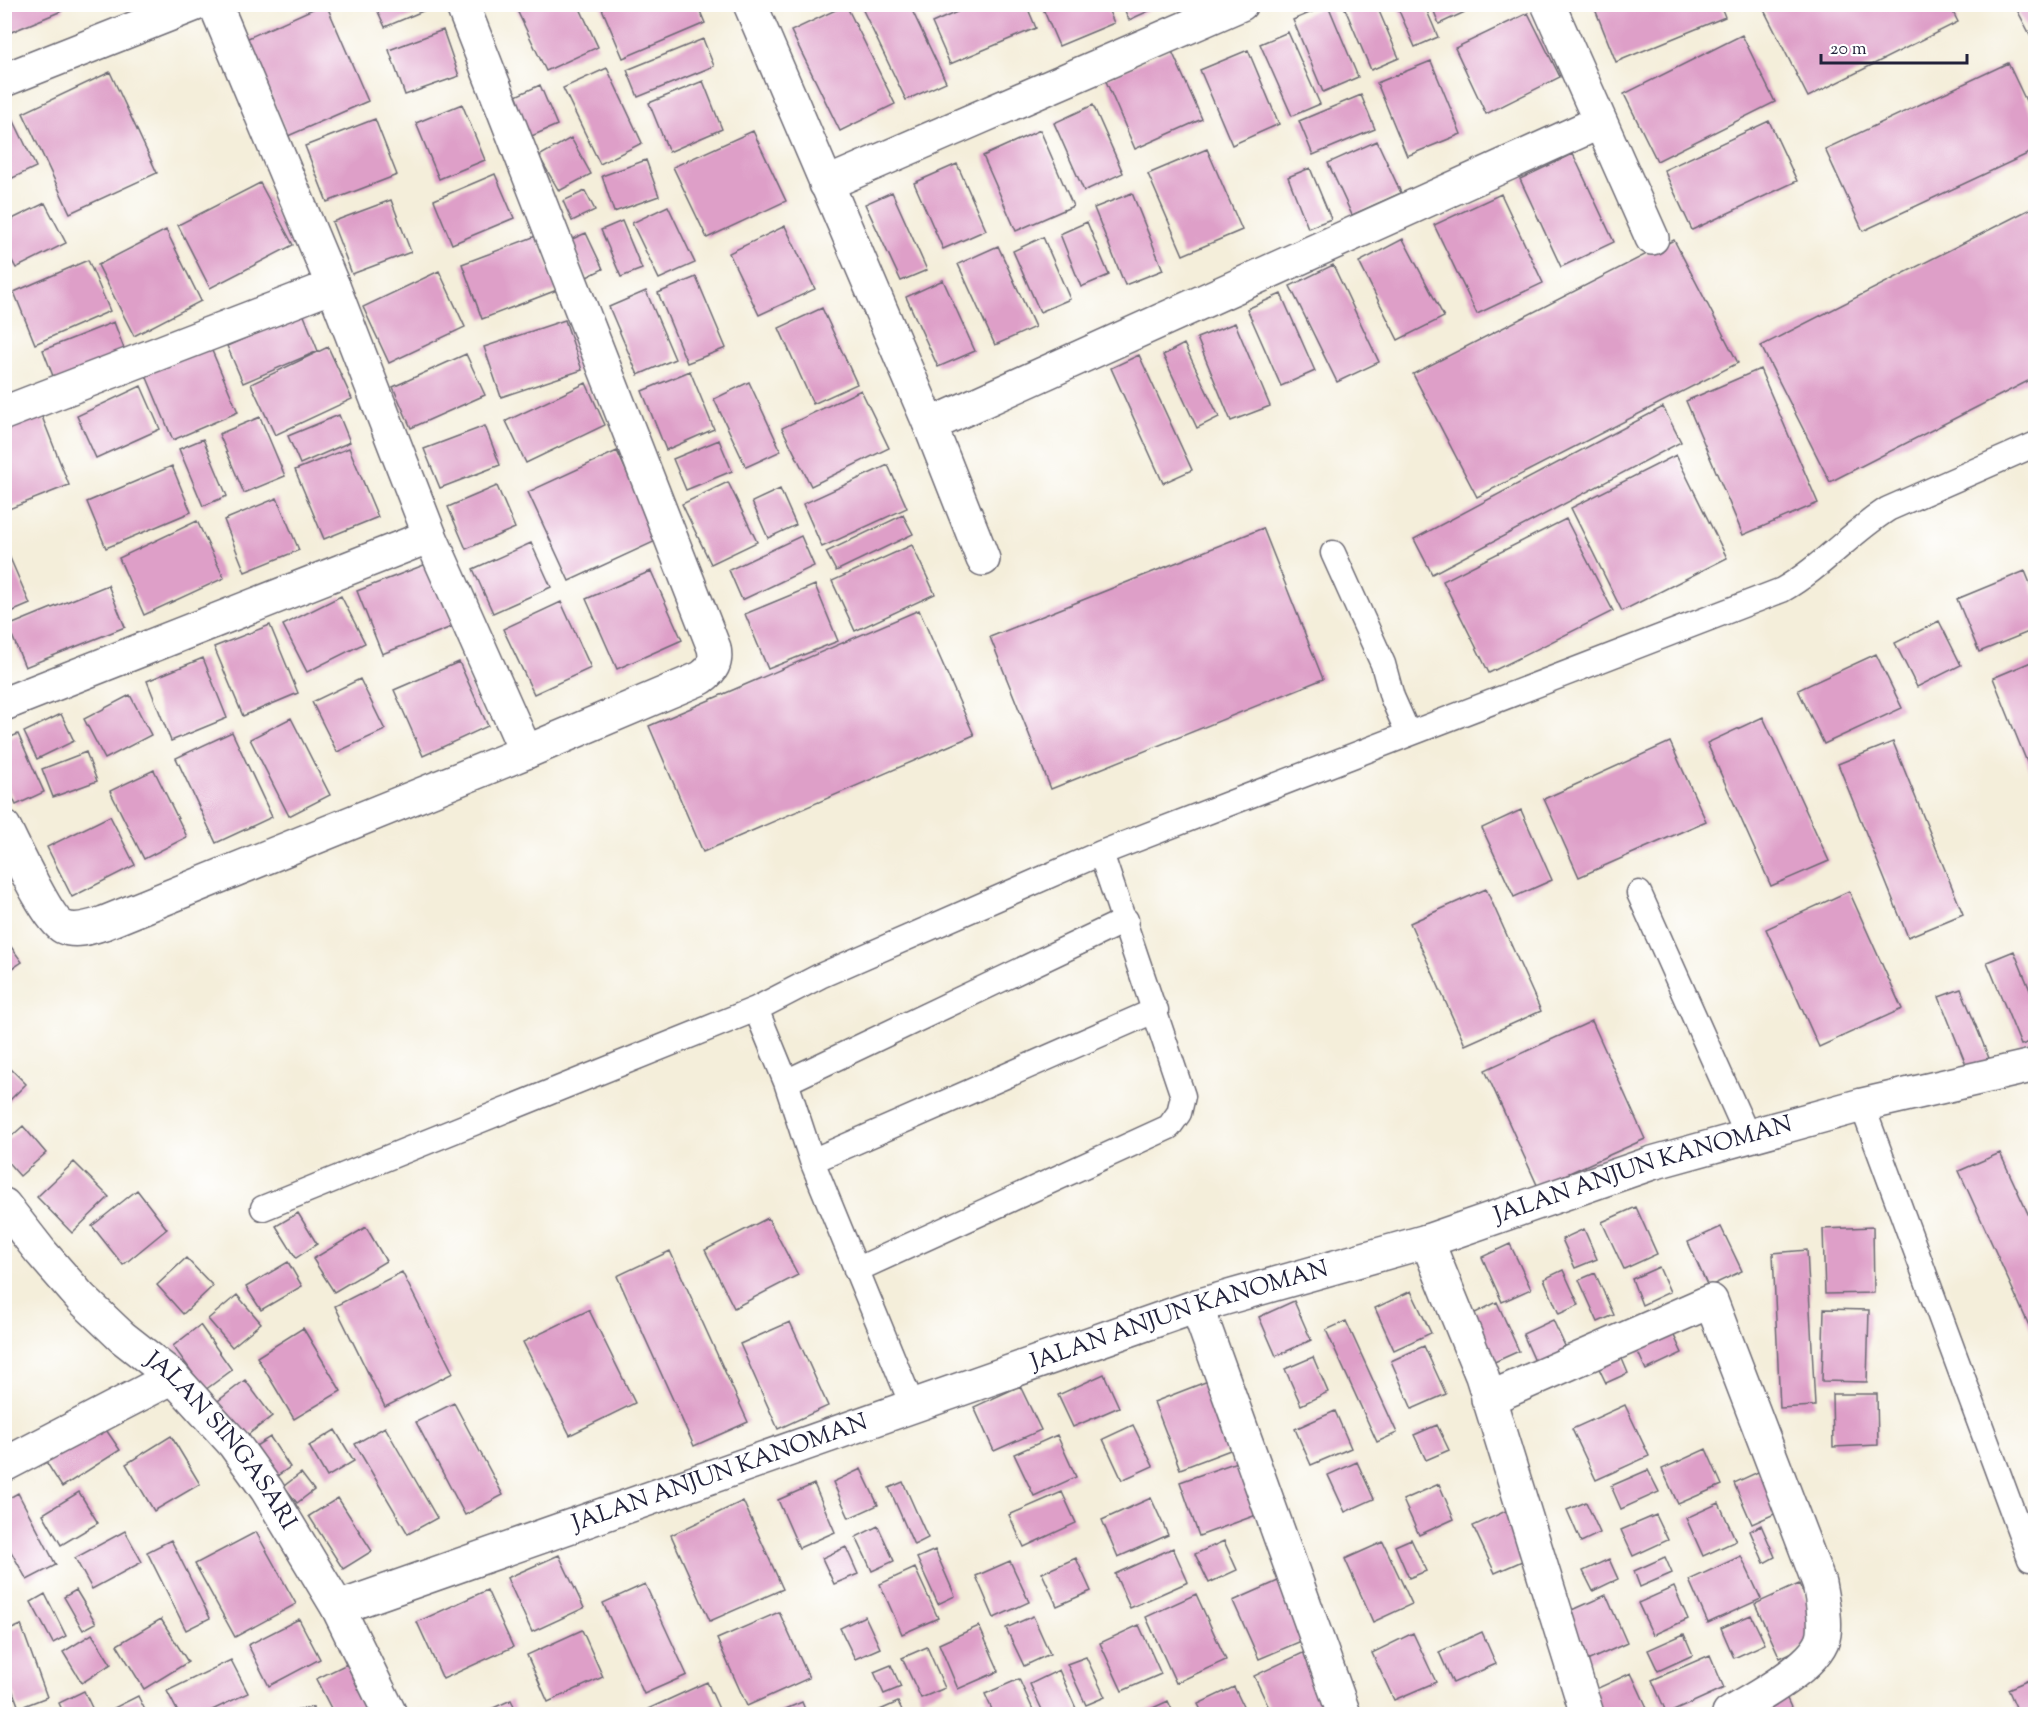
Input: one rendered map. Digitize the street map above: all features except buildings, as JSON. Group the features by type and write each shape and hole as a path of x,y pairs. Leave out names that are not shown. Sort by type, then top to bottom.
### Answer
{"street":[{"path":"4,80 196,4"},
{"path":"214,4 333,286 430,536 526,752"},
{"path":"4,827 50,912 63,927 81,930 104,923 526,752 700,678 709,672 716,657 462,4"},
{"path":"750,4 930,425 984,559"},
{"path":"826,184 1241,4"},
{"path":"1548,4 1652,238"},
{"path":"930,425 1600,122"},
{"path":"4,413 333,286"},
{"path":"4,704 430,536"},
{"name":"JALAN ANJUN KANOMAN","path":"338,1608 1197,1306 1427,1240 1652,1163 1862,1105 2036,1065"},
{"name":"JALAN SINGASARI","path":"4,1205 81,1298 173,1377 234,1444 272,1499 338,1608 390,1714"},
{"path":"1427,1240 1482,1376 1587,1714"},
{"path":"1488,1399 1711,1301 1819,1583 1824,1618 1824,1637 1806,1662 1793,1675 1729,1714"},
{"path":"1197,1306 1344,1714"},
{"path":"4,1466 173,1377"}],"lane":[{"path":"263,1208 756,1009 820,976 1101,853 1782,590 1801,579 1868,522 1888,509 2036,444"},
{"path":"1333,553 1383,664 1392,697 1408,733"},
{"path":"856,1270 1170,1127 1179,1113 1183,1096 1126,920 1101,853"},
{"path":"1639,893 1749,1137"},
{"path":"786,1082 1126,920"},
{"path":"756,1009 786,1082 812,1161 912,1405"},
{"path":"812,1161 1156,1010"},
{"path":"1862,1105 2031,1559"}]}
